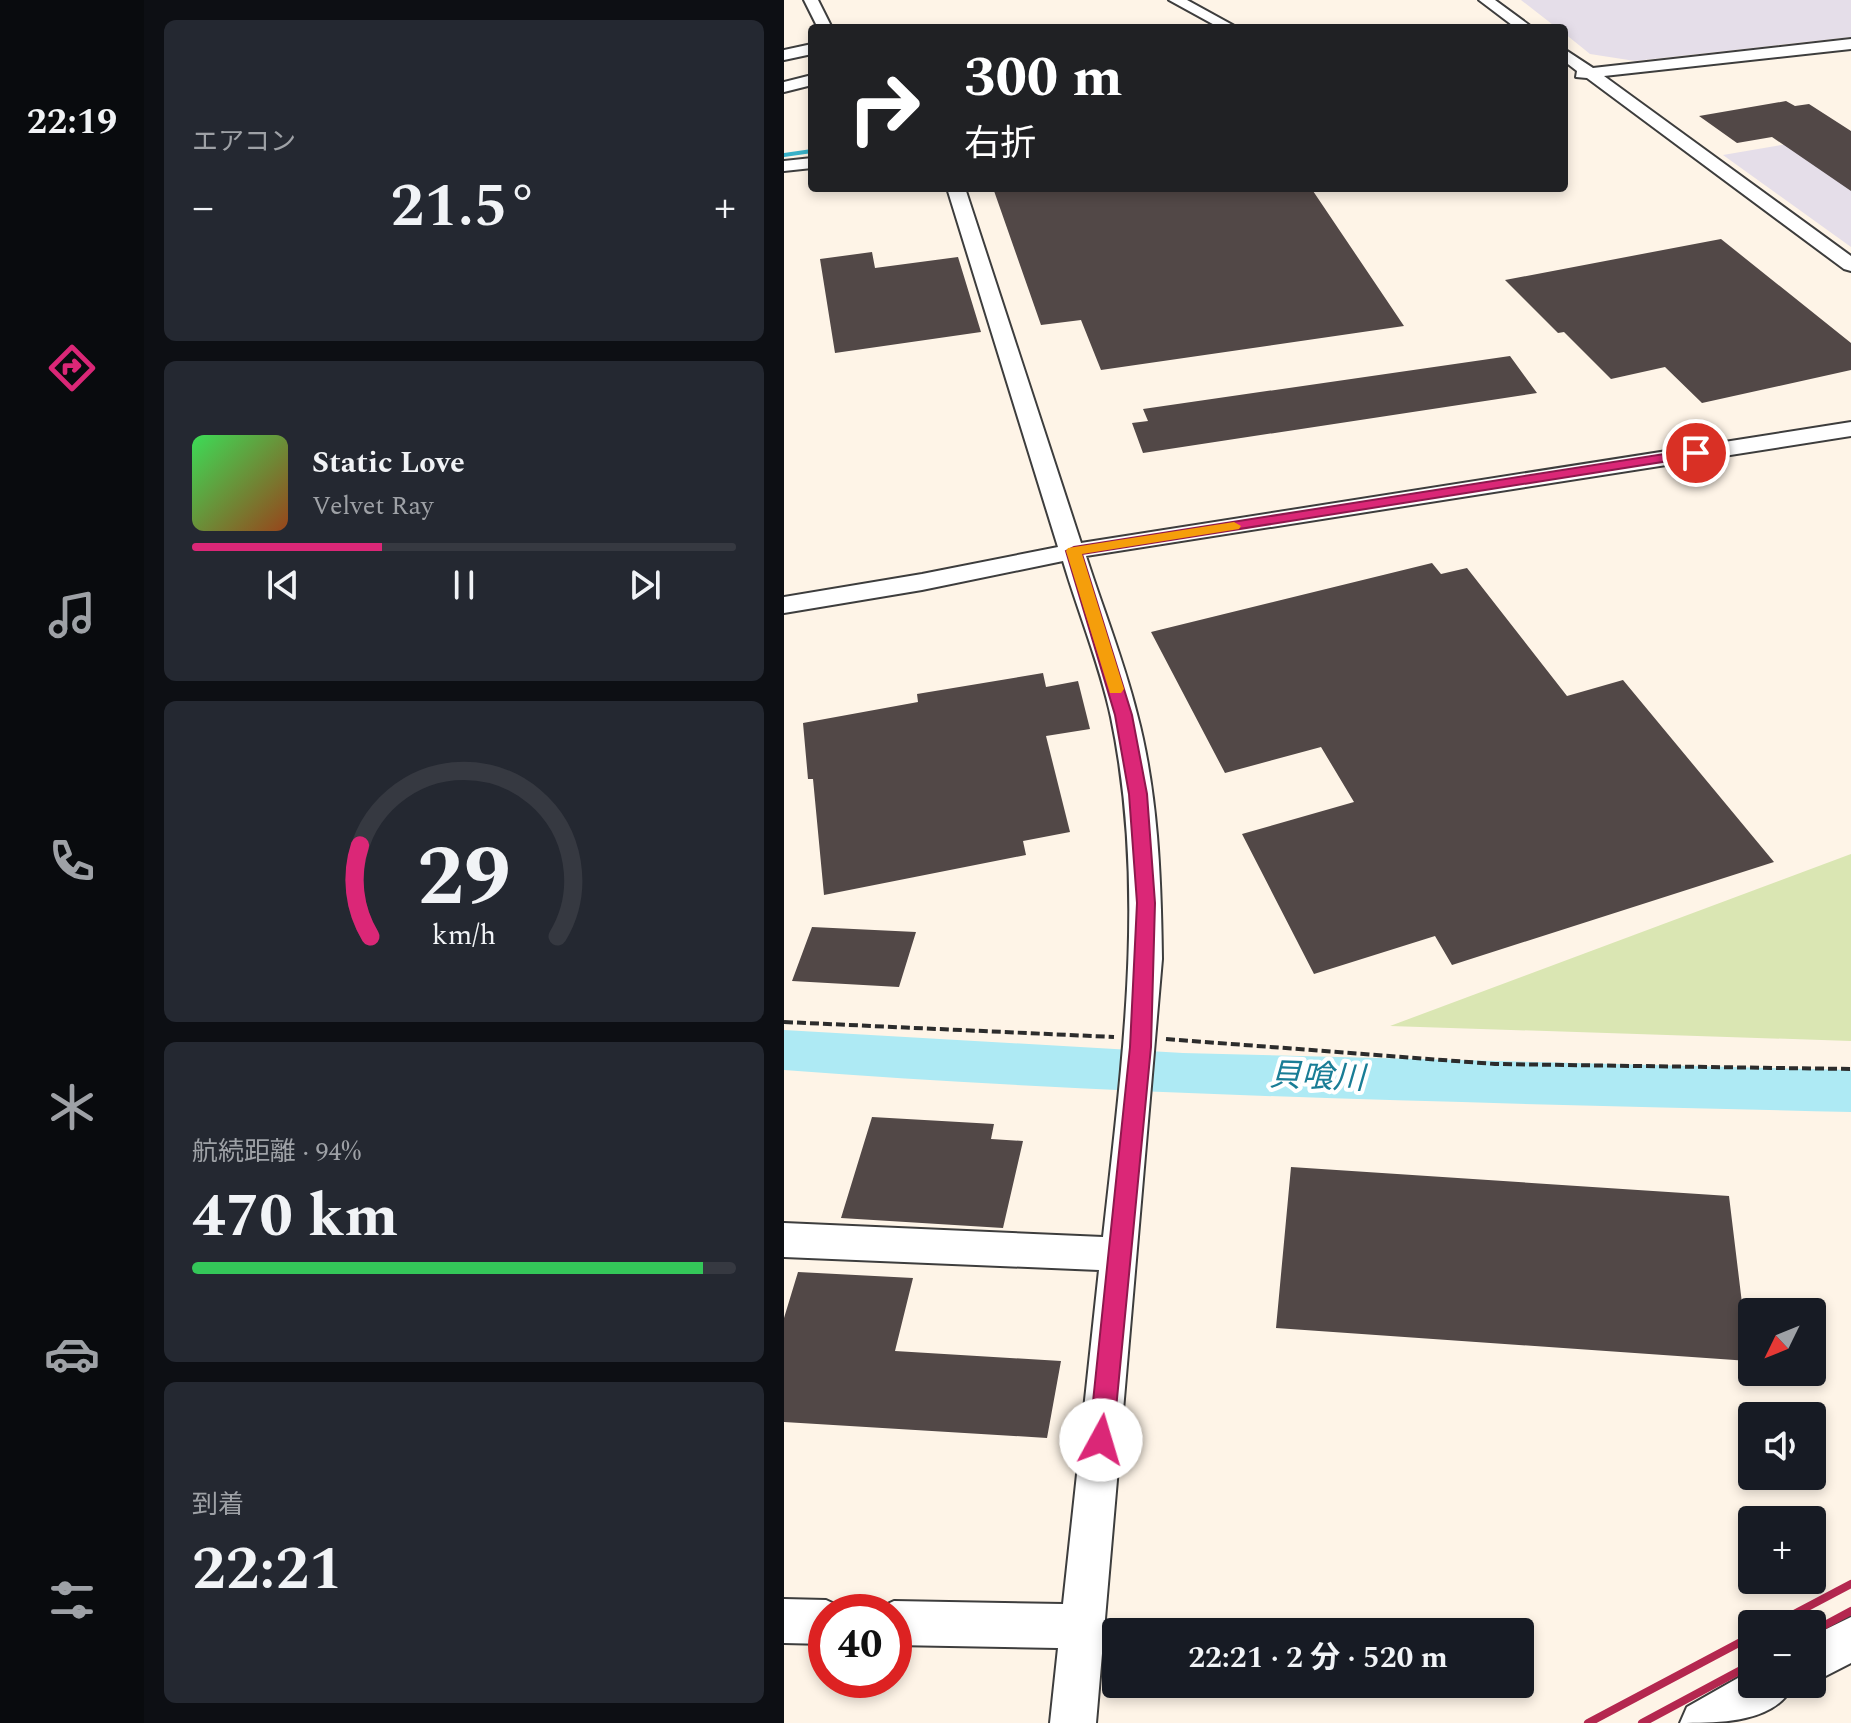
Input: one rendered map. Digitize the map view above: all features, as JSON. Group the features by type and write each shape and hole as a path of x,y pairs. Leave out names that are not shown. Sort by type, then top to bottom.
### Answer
{"street":[{"path":"811,0 823,24"},
{"path":"1176,0 1223,24"},
{"path":"1486,0 1520,24"},
{"path":"1568,76 1851,44"},
{"path":"784,55 808,50"},
{"path":"1568,57 1851,265"},
{"path":"784,87 808,81"},
{"path":"784,166 808,163"},
{"path":"957,192 1124,715 1138,794 1146,903 1141,1042 1073,1723"},
{"path":"784,605 922,582 1074,551 1851,429"},
{"path":"784,1240 1120,1254"},
{"path":"784,1621 808,1622"},
{"path":"912,1623 1082,1626"},
{"path":"1826,1653 1851,1639"},
{"path":"1703,1723 1747,1698"}],"path":[{"path":"784,1022 1495,1064 1851,1069"}],"shaded area":[{"path":"1521,0 1851,0 1851,37 1635,61 1590,54 1568,36 1568,24 1552,24"},
{"path":"1851,133 1851,247 1723,155"}],"green space":[{"path":"1851,854 1851,1041 1390,1026"}],"building":[{"path":"1786,101 1795,106 1809,104 1851,131 1851,191 1772,137 1737,143 1699,116"},
{"path":"994,192 1314,192 1404,326 1101,370 1081,320 1041,325"},
{"path":"1721,239 1851,343 1851,370 1702,403 1665,367 1611,379 1564,332 1558,333 1505,280"},
{"path":"872,252 875,268 958,257 981,332 835,353 820,259"},
{"path":"1510,356 1537,393 1143,453 1132,423 1148,421 1143,409"},
{"path":"1432,563 1441,574 1467,568 1567,696 1623,680 1774,862 1452,965 1435,936 1314,974 1242,834 1354,802 1321,747 1225,773 1151,632"},
{"path":"1043,673 1046,687 1078,681 1090,729 1046,736 1070,832 1023,841 1026,855 824,895 813,779 808,779 803,723 918,702 917,694"},
{"path":"812,927 916,932 899,987 792,981"},
{"path":"872,1117 994,1124 991,1139 1023,1141 1003,1228 841,1218"},
{"path":"1291,1167 1729,1196 1741,1298 1738,1298 1738,1360 1276,1328"},
{"path":"798,1272 913,1278 895,1351 1061,1361 1047,1438 784,1422 784,1318"}],"waterway":[{"path":"784,155 808,152"},
{"name":"貝喰川","path":"784,1050 1183,1074 1851,1091"}],"railway":[{"path":"1802,1610 1851,1584"},
{"path":"1826,1624 1851,1611"},
{"path":"1588,1723 1738,1643"},
{"path":"1642,1723 1738,1672"}],"slow traffic":[{"path":"1116,689 1074,551 1234,526"}],"route":[{"path":"1101,1440 1140,1047 1146,903 1138,794 1124,715 1074,551 1696,453"}]}
